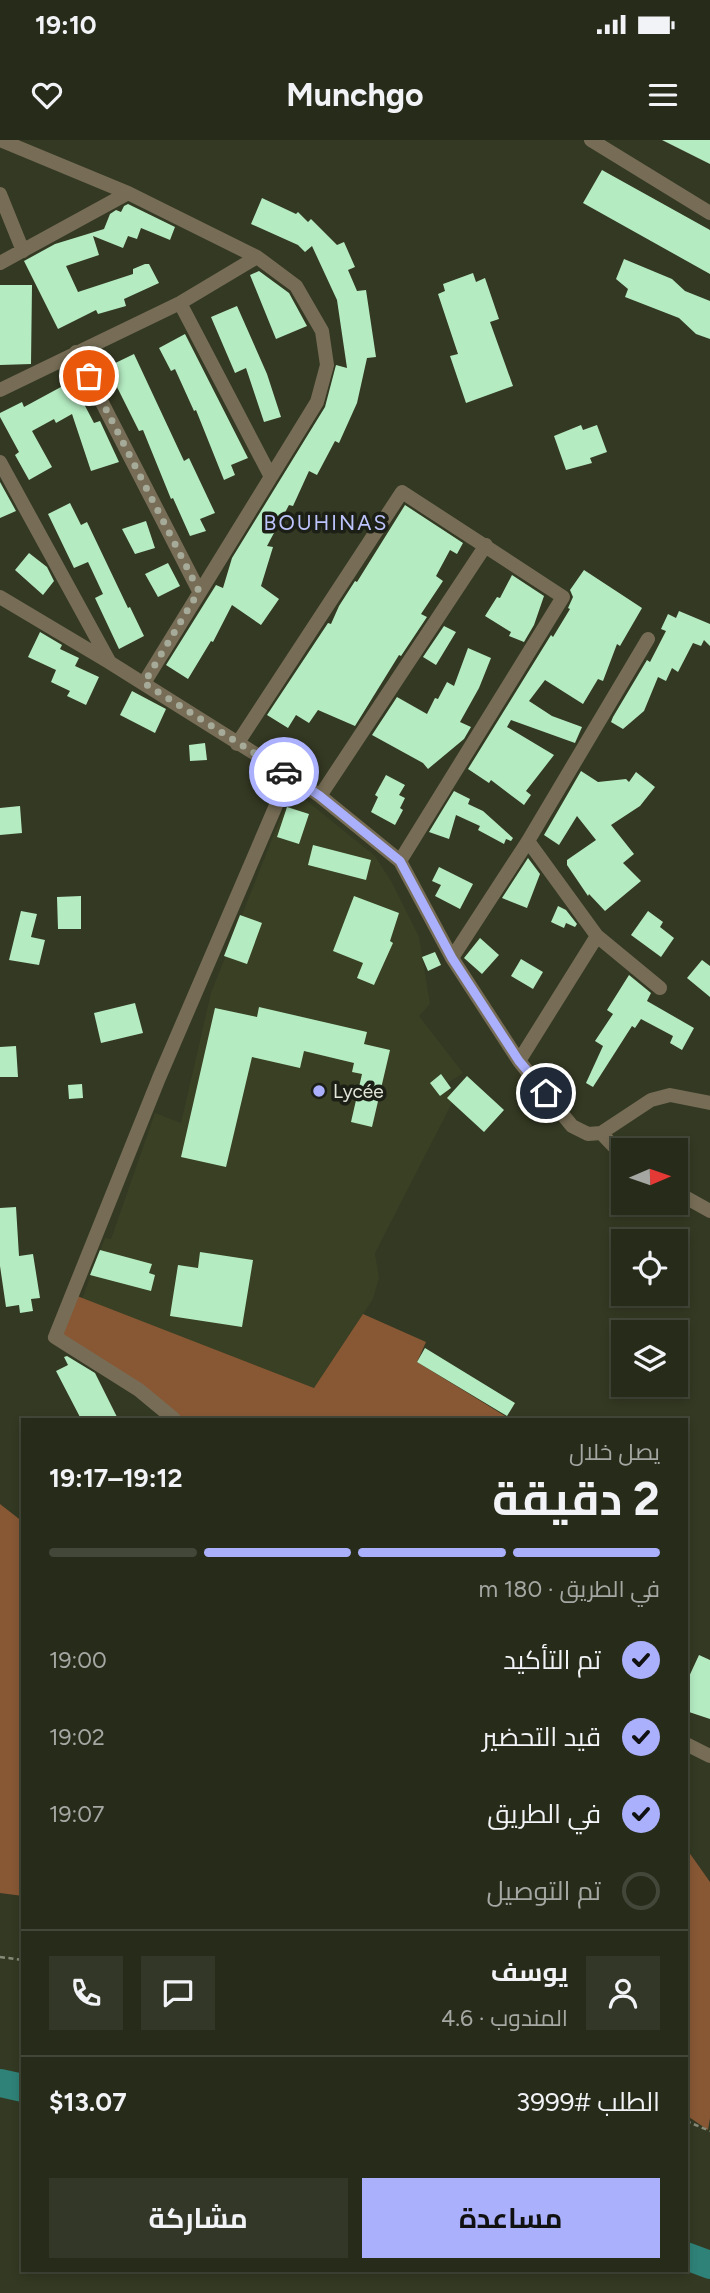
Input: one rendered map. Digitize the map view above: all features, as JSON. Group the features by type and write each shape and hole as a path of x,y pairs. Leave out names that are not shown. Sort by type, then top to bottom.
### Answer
{"street":[{"path":"0,140 128,193 257,257 296,286 322,331 327,365 317,402 144,683"},
{"path":"591,140 710,213"},
{"path":"0,263 128,193"},
{"path":"0,194 23,251"},
{"path":"0,390 180,303 257,257"},
{"path":"180,303 271,477"},
{"path":"76,352 199,591"},
{"path":"0,463 109,662"},
{"path":"237,744 402,492 563,597 400,861"},
{"path":"320,796 486,545"},
{"path":"0,597 144,683 289,775 320,796 400,861 452,958 519,1061 572,1126 588,1134 601,1133 650,1100 670,1095 710,1103"},
{"path":"452,958 528,841 648,639"},
{"path":"173,1418 139,1390 55,1337 159,1078 289,775"},
{"path":"528,841 597,936 660,988"},
{"path":"519,1061 597,936"},
{"path":"601,1133 611,1143"},
{"path":"688,1199 710,1211"},
{"path":"688,1745 710,1756"}],"path":[{"path":"0,1957 21,1960"},
{"path":"688,2122 710,2131"}],"shaded area":[{"name":"Lycée","path":"302,797 375,856 391,881 419,937 430,1004 419,1016 463,1073 445,1085 455,1097 375,1253 379,1278 373,1299 314,1388 82,1299 105,1238 111,1239 155,1113 181,1123 211,993 284,809"},
{"path":"72,1294 314,1388 363,1314 426,1342 417,1362 508,1418 173,1418 55,1337"},
{"path":"0,1504 21,1520 21,1896 0,1893"},
{"path":"688,1851 710,1882 708,2130 688,2116"}],"building":[{"path":"662,140 710,140 710,164"},
{"path":"602,170 710,230 710,274 583,203"},
{"path":"262,198 296,214 298,212 308,222 311,219 337,245 344,242 355,267 348,270 357,291 366,290 376,357 367,358 357,403 339,443 335,441 317,475 309,471 293,506 289,505 267,546 273,547 261,586 279,599 261,625 232,605 213,642 211,641 188,679 166,665 216,585 223,588 232,558 325,407 336,365 347,368 337,300 312,246 305,252 298,245 251,224"},
{"path":"128,204 175,227 170,240 141,228 137,239 128,236 123,248 93,236 99,255 66,266 78,292 133,274 133,269 145,264 149,264 159,283 124,299 126,306 98,314 96,310 58,329 24,261 55,244 104,229 110,214 116,210 121,212"},
{"path":"624,259 672,279 685,291 710,301 710,339 696,334 679,318 625,297 628,289 616,279"},
{"path":"259,271 289,293 307,326 276,339 250,275"},
{"path":"473,273 476,282 485,278 499,319 490,322 513,386 466,403 450,356 458,354 438,294 445,291 443,284"},
{"path":"0,285 32,285 31,364 0,365"},
{"path":"237,306 267,374 281,417 264,422 246,368 235,373 211,317"},
{"path":"185,334 248,458 231,465 235,475 224,480 196,410 194,411 175,369 171,371 159,348"},
{"path":"134,354 184,461 189,458 215,513 200,519 206,531 190,536 173,498 171,499 143,430 139,431 107,367"},
{"path":"72,381 94,423 100,421 119,462 91,471 72,414 56,423 54,419 32,431 52,467 29,480 15,455 19,452 0,413 22,402 24,407"},
{"path":"581,425 583,430 597,425 607,452 590,458 592,463 566,470 554,436"},
{"path":"0,482 16,511 0,518"},
{"path":"70,503 81,525 87,522 144,636 119,649 95,598 103,594 88,562 74,568 48,514"},
{"path":"405,505 463,543 457,554 450,550 436,576 443,581 421,614 427,617 401,656 399,655 355,726 318,710 309,723 296,715 288,728 267,715 328,623 331,624 339,606"},
{"path":"146,521 155,548 135,554 122,529"},
{"path":"29,553 47,567 54,581 43,595 15,570"},
{"path":"168,563 180,586 158,597 145,574"},
{"path":"584,570 642,608 620,646 617,644 603,681 598,679 583,704 545,680 529,701 552,716 582,727 575,743 511,720 507,727 554,755 526,791 531,795 524,805 491,780 489,783 468,769 570,609 568,608 573,597 570,590"},
{"path":"512,575 544,596 534,625 524,642 509,636 511,632 485,616 497,597 500,598"},
{"path":"679,611 710,624 710,646 704,640 701,646 693,643 678,672 672,668 666,681 658,677 644,711 623,729 611,722 613,717 647,660 650,662 666,631 661,629 668,614 676,618"},
{"path":"444,626 456,632 436,665 423,657"},
{"path":"40,632 62,645 60,649 79,658 75,666 99,677 86,705 67,696 70,691 51,682 56,670 28,657"},
{"path":"468,648 491,658 479,688 460,722 471,727 464,739 428,769 423,763 372,735 397,697 427,714 447,682 454,686"},
{"path":"132,691 166,709 155,733 120,715"},
{"path":"205,743 207,760 190,761 189,745"},
{"path":"581,771 598,782 626,779 629,782 636,772 655,787 640,806 611,825 634,854 623,863 641,881 605,911 589,894 588,896 567,865 567,860 596,840 577,816 559,845 544,835"},
{"path":"386,775 405,785 399,795 405,798 400,808 403,810 395,825 371,812 378,797 375,795"},
{"path":"454,791 470,799 468,804 483,811 513,838 511,841 506,839 504,844 478,830 480,826 456,815 449,839 429,832"},
{"path":"20,806 22,833 0,835 0,808"},
{"path":"287,807 309,814 299,844 277,837"},
{"path":"313,845 371,860 366,880 308,865"},
{"path":"528,858 540,874 527,908 502,898"},
{"path":"439,867 473,884 460,909 435,896 441,885 432,881"},
{"path":"81,896 81,929 58,929 57,897"},
{"path":"354,896 399,913 390,941 393,943 374,985 357,978 363,963 333,951"},
{"path":"558,906 566,910 577,924 575,927 566,923 564,928 551,922"},
{"path":"21,911 37,914 31,937 45,940 39,965 9,960"},
{"path":"648,911 663,922 660,927 674,938 661,957 631,935"},
{"path":"240,915 262,923 247,964 224,956"},
{"path":"480,938 499,955 482,974 464,958"},
{"path":"435,952 441,965 428,971 422,957"},
{"path":"521,959 543,972 533,989 511,976"},
{"path":"702,960 710,966 710,997 687,978"},
{"path":"629,975 651,993 647,1001 694,1028 682,1050 670,1043 673,1036 641,1019 635,1028 632,1026 593,1087 586,1083 603,1046 595,1041 613,1014 607,1010"},
{"path":"135,1003 143,1033 101,1043 94,1013"},
{"path":"259,1007 367,1032 364,1044 390,1050 372,1127 351,1122 362,1074 352,1072 354,1063 304,1051 300,1068 252,1057 226,1167 181,1157 215,1008 257,1017"},
{"path":"16,1046 18,1077 0,1077 0,1047"},
{"path":"441,1074 451,1088 440,1096 430,1083"},
{"path":"467,1076 504,1110 484,1132 447,1098"},
{"path":"82,1084 83,1098 69,1099 68,1085"},
{"path":"16,1207 19,1256 33,1254 40,1298 31,1299 33,1311 20,1313 19,1305 6,1307 0,1266 0,1208"},
{"path":"100,1250 152,1264 149,1273 155,1275 151,1291 90,1275"},
{"path":"200,1252 253,1260 242,1327 170,1316 178,1265 198,1268"},
{"path":"425,1348 515,1403 507,1416 417,1362"},
{"path":"67,1356 95,1373 118,1418 80,1418 56,1371 68,1365 64,1357"},
{"path":"699,1655 710,1660 710,1719 688,1712 688,1679"}],"waterway":[{"path":"0,2083 21,2088"},
{"path":"688,2257 710,2265"}],"way so far":[{"path":"89,376 199,591 144,683 284,772"}],"place":[{"name":"Lycée","path":"319,1091"}],"district":[{"name":"BOUHINAS","path":"326,522"}],"route":[{"path":"284,772 320,796 400,861 452,958 519,1061 546,1093"}]}
